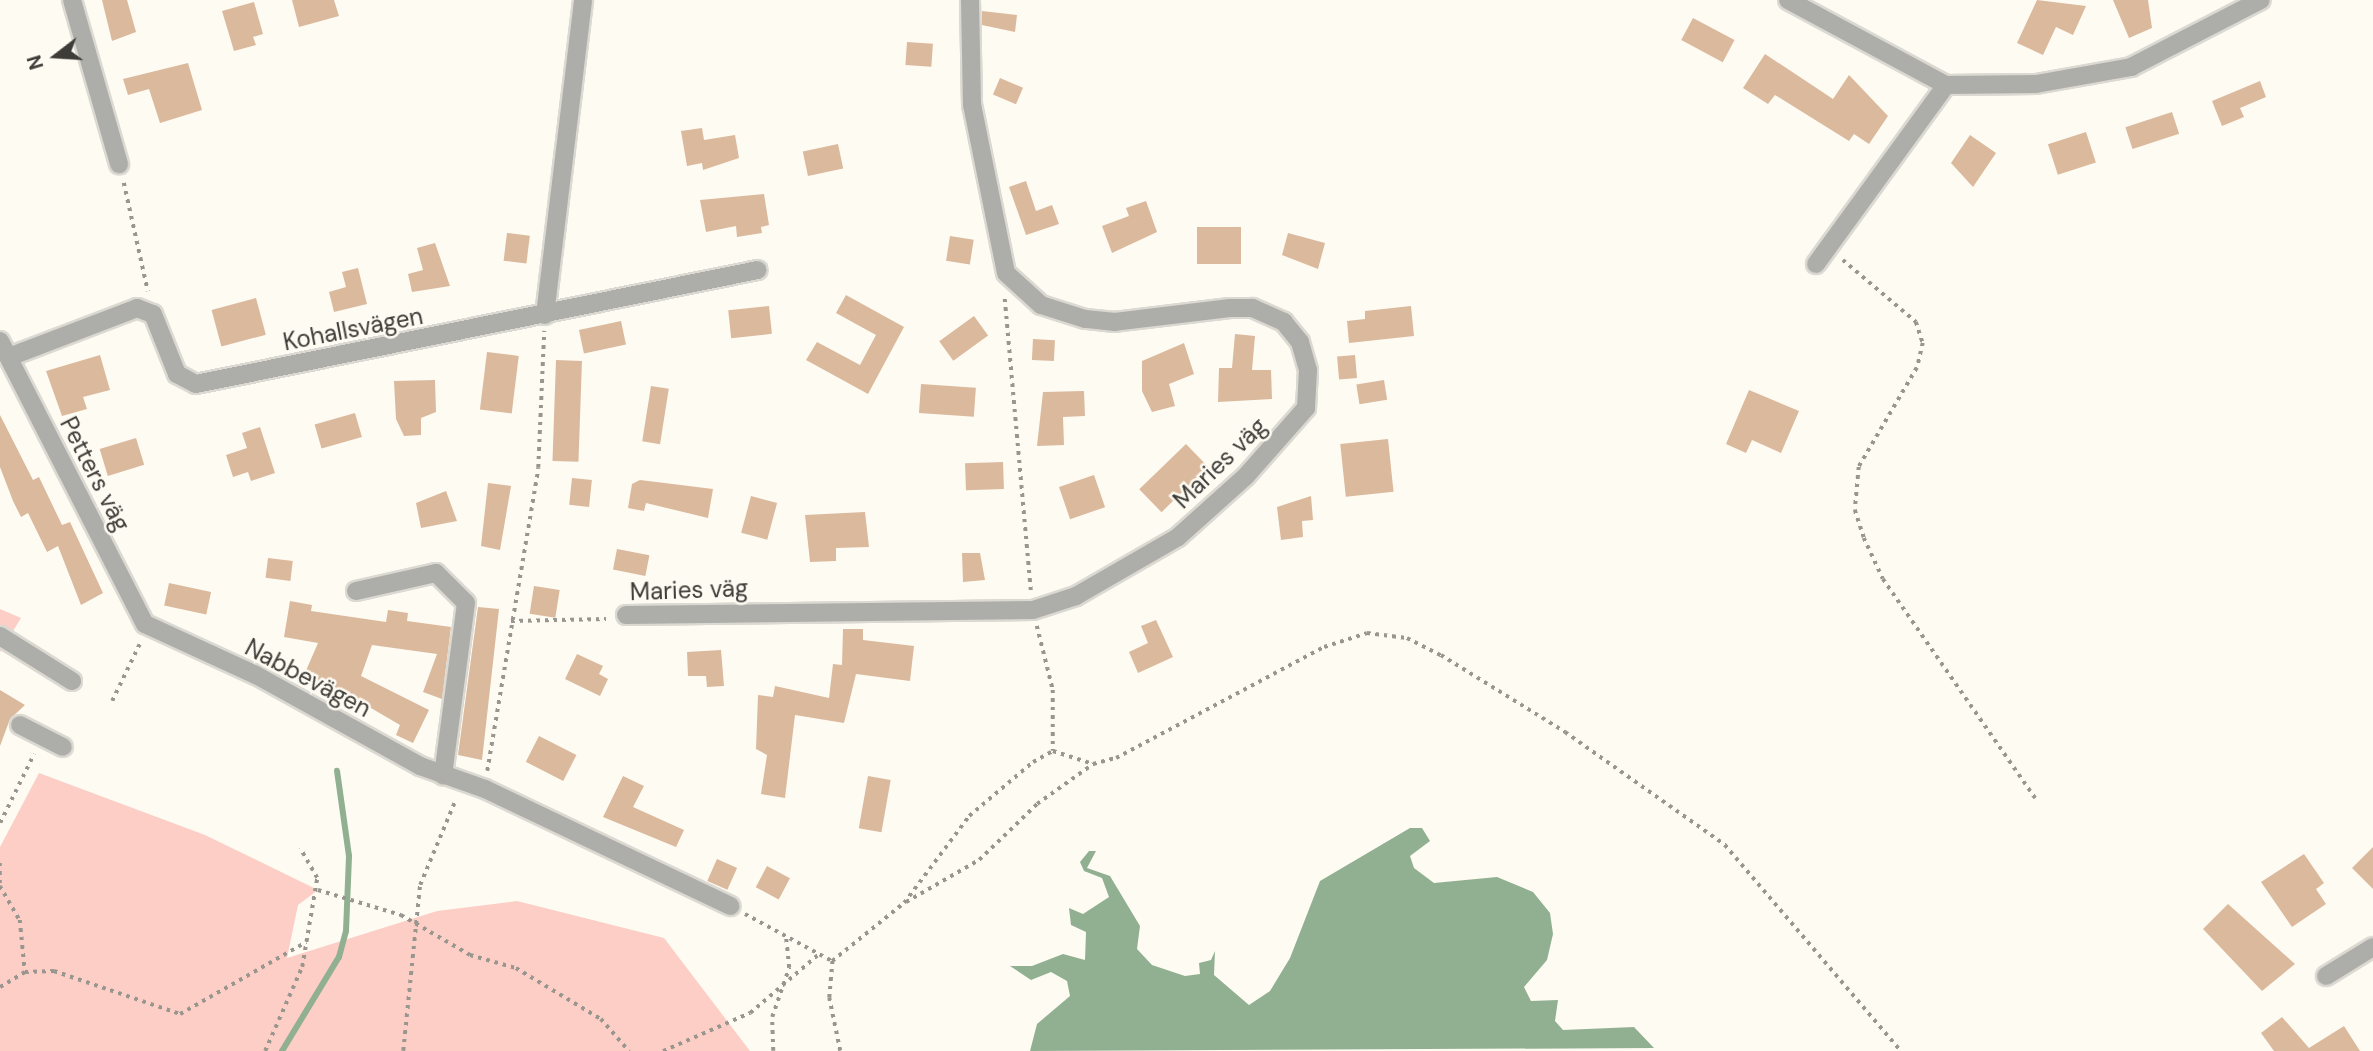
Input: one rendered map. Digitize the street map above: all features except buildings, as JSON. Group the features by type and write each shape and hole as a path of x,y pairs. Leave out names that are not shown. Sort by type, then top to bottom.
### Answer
{"street":[{"path":"72,0 119,164"},
{"path":"545,315 583,0"},
{"path":"970,0 971,105 1006,273"},
{"path":"1788,0 1946,85 2036,85 2131,67 2261,0"},
{"path":"1816,264 1946,85"},
{"name":"Kohallsvägen","path":"153,314 177,374 196,384 758,270"},
{"name":"Maries väg","path":"626,615 1033,610 1076,596 1178,537 1288,431 1310,389 1300,341 1284,323 1252,308 1115,322 1085,319 1041,305 1006,273"},
{"path":"9,357 126,308 153,314"},
{"name":"Petters väg","path":"0,341 148,626"},
{"path":"356,590 436,573 466,603 443,775"},
{"name":"Nabbevägen","path":"148,626 256,675 443,775 485,789 730,906"},
{"path":"0,636 72,681"},
{"path":"20,725 63,747"},
{"path":"2326,976 2373,947"}],"path":[{"path":"119,164 153,314"},
{"path":"1836,238 1843,260 1916,323 1923,343 1917,368 1859,467 1855,510 1864,538 1883,579 2035,798"},
{"path":"1006,273 1033,610 1053,690 1053,751"},
{"path":"485,789 538,468 545,315"},
{"name":"Maries väg","path":"511,621 578,624 626,615"},
{"path":"112,701 148,626"},
{"path":"839,1051 829,998 832,961 904,903 979,860 1037,804 1093,764 1181,729 1324,647 1367,633 1408,638 1565,732 1725,845 1901,1051"},
{"path":"0,823 44,737"},
{"path":"1053,751 1093,764"},
{"path":"904,903 969,816 1053,751"},
{"path":"403,1051 415,920 428,856 465,782"},
{"path":"265,1051 295,990 306,942 317,878 300,848"},
{"path":"0,863 0,886 20,920 25,972"},
{"path":"318,890 336,897 359,899 415,920 470,955 516,968 579,1004 629,1051"},
{"path":"730,906 832,961"},
{"path":"773,1051 772,1017 785,986 786,937"},
{"path":"0,987 25,972 78,975 144,1007 180,1014 306,942"},
{"path":"663,1051 750,1013 785,986 819,954"}],"shaded area":[{"path":"0,609 21,618 0,652"},
{"path":"39,773 205,835 318,890 298,905 287,958 437,911 517,901 664,938 750,1051 0,1051 0,847"},
{"path":"1410,828 1422,828 1430,841 1410,856 1414,868 1434,883 1497,877 1533,892 1550,913 1553,934 1547,960 1524,987 1531,1001 1558,1000 1555,1021 1563,1030 1634,1027 1654,1048 1030,1051 1037,1024 1070,996 1067,981 1051,972 1031,980 1010,966 1032,966 1063,954 1085,960 1086,932 1071,925 1069,908 1083,914 1109,897 1102,878 1084,871 1080,862 1089,851 1096,851 1087,868 1110,876 1140,926 1137,949 1152,965 1185,976 1200,974 1199,963 1211,960 1215,951 1214,975 1249,1005 1270,991 1290,958 1320,881"}],"waterway":[{"path":"282,1051 339,957 346,931 349,856 337,771"}]}
